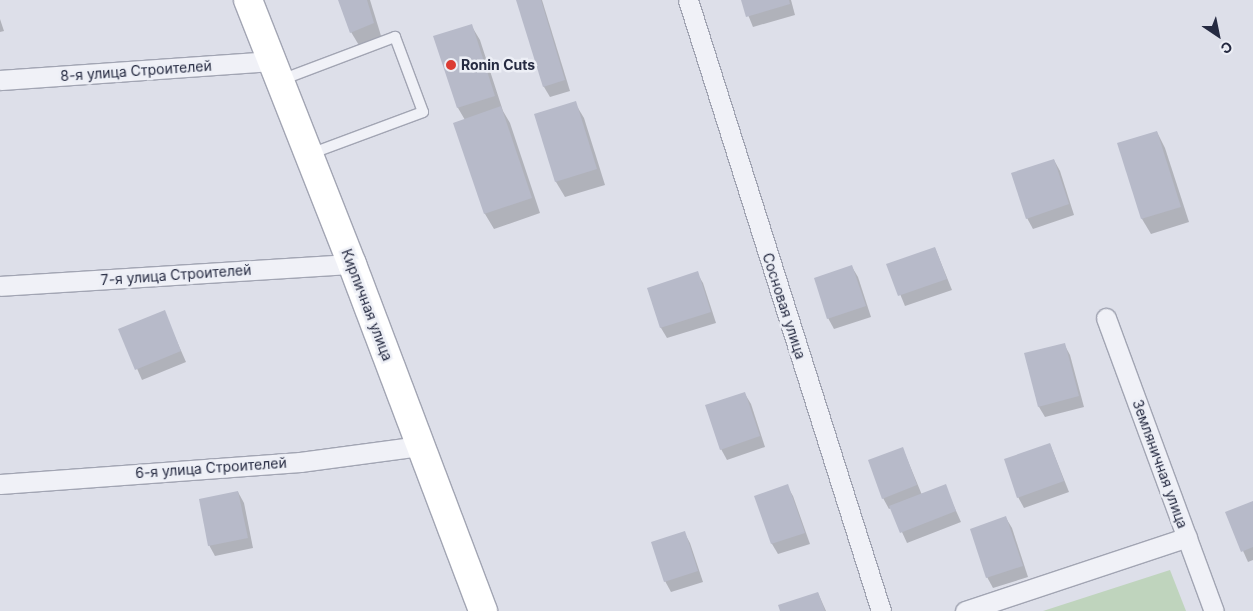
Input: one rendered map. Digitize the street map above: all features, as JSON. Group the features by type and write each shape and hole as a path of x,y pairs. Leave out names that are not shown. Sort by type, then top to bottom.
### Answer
{"main road":[{"name":"Кирпичная улица","path":"248,0 352,264 483,611"}],"street":[{"name":"Сосновая улица","path":"688,0 881,611"},
{"name":"8-я улица Строителей","path":"0,80 276,70"},
{"name":"7-я улица Строителей","path":"0,286 352,264"},
{"name":"Земляничная улица","path":"1106,318 1214,611"},
{"name":"6-я улица Строителей","path":"0,484 300,462 420,446"},
{"path":"965,611 1187,537"}],"lane":[{"path":"276,70 395,37 423,112 309,154"}],"green space":[{"path":"1170,570 1186,611 1043,611"}],"building":[{"path":"338,0 367,0 374,23 350,33"},
{"path":"516,0 541,0 565,80 543,87"},
{"path":"741,0 789,0 790,4 746,17"},
{"path":"472,24 495,96 457,108 433,36"},
{"path":"576,101 597,169 555,182 534,114"},
{"path":"501,106 532,198 484,214 453,123"},
{"path":"1157,131 1181,207 1141,219 1117,143"},
{"path":"1054,159 1069,204 1026,219 1011,173"},
{"path":"935,247 947,279 898,296 886,264"},
{"path":"852,265 866,306 827,319 814,278"},
{"path":"698,271 711,312 660,328 647,288"},
{"path":"165,310 181,351 135,370 118,329"},
{"path":"1065,343 1079,396 1038,407 1024,353"},
{"path":"745,392 760,436 720,450 705,405"},
{"path":"1050,443 1064,481 1017,498 1004,459"},
{"path":"903,447 917,485 882,499 868,460"},
{"path":"788,484 805,533 771,544 754,496"},
{"path":"946,484 956,511 900,533 889,506"},
{"path":"238,491 248,538 208,546 199,499"},
{"path":"1253,501 1253,547 1241,552 1225,512"},
{"path":"1006,516 1023,566 986,578 970,529"},
{"path":"685,531 698,571 664,582 651,542"},
{"path":"818,592 825,611 780,611 778,605"}],"place":[{"name":"Ronin Cuts","path":"451,65"}]}
